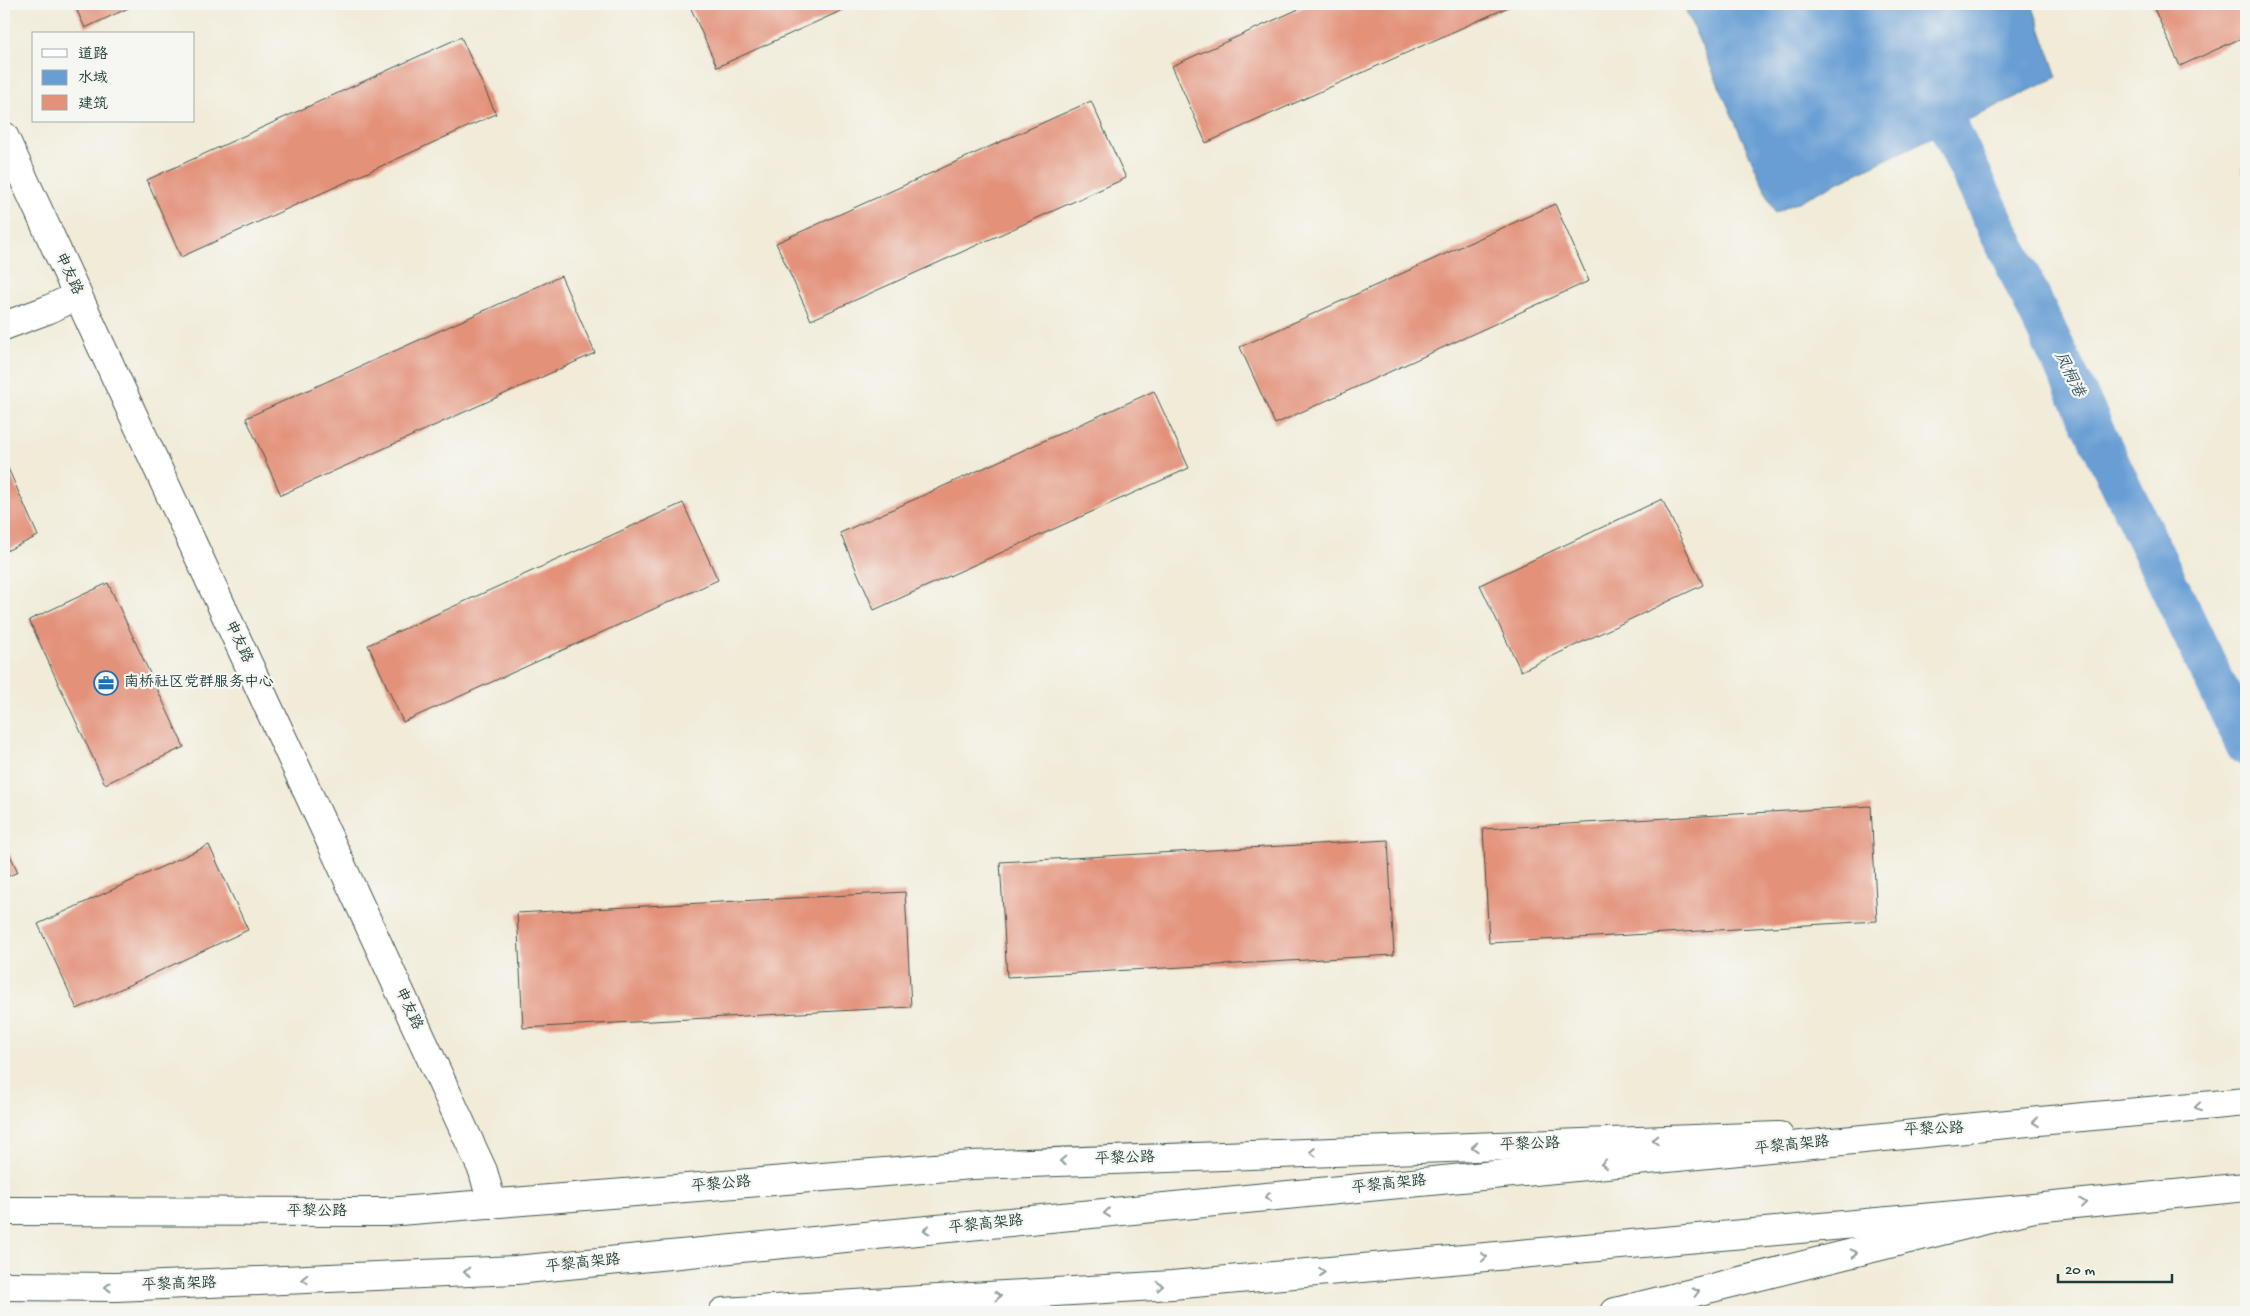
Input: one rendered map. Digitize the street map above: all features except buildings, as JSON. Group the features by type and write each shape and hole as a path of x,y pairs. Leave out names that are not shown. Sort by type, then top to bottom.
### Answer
{"main road":[{"name":"申友路","path":"4,136 479,1162 492,1204"},
{"path":"4,326 78,296"},
{"name":"平黎公路","path":"4,1211 387,1212 972,1165 1966,1129 2246,1102"},
{"name":"平黎高架路","path":"4,1286 116,1287 516,1270 1966,1129"},
{"path":"722,1312 1172,1286 2246,1187"},
{"path":"1615,1312 2034,1208"}],"water":[{"path":"1683,4 2032,4 2057,77 1775,213"}],"waterway":[{"name":"凤桐港","path":"1890,4 2246,746"}],"place":[{"name":"南桥社区党群服务中心","path":"106,683"}]}
